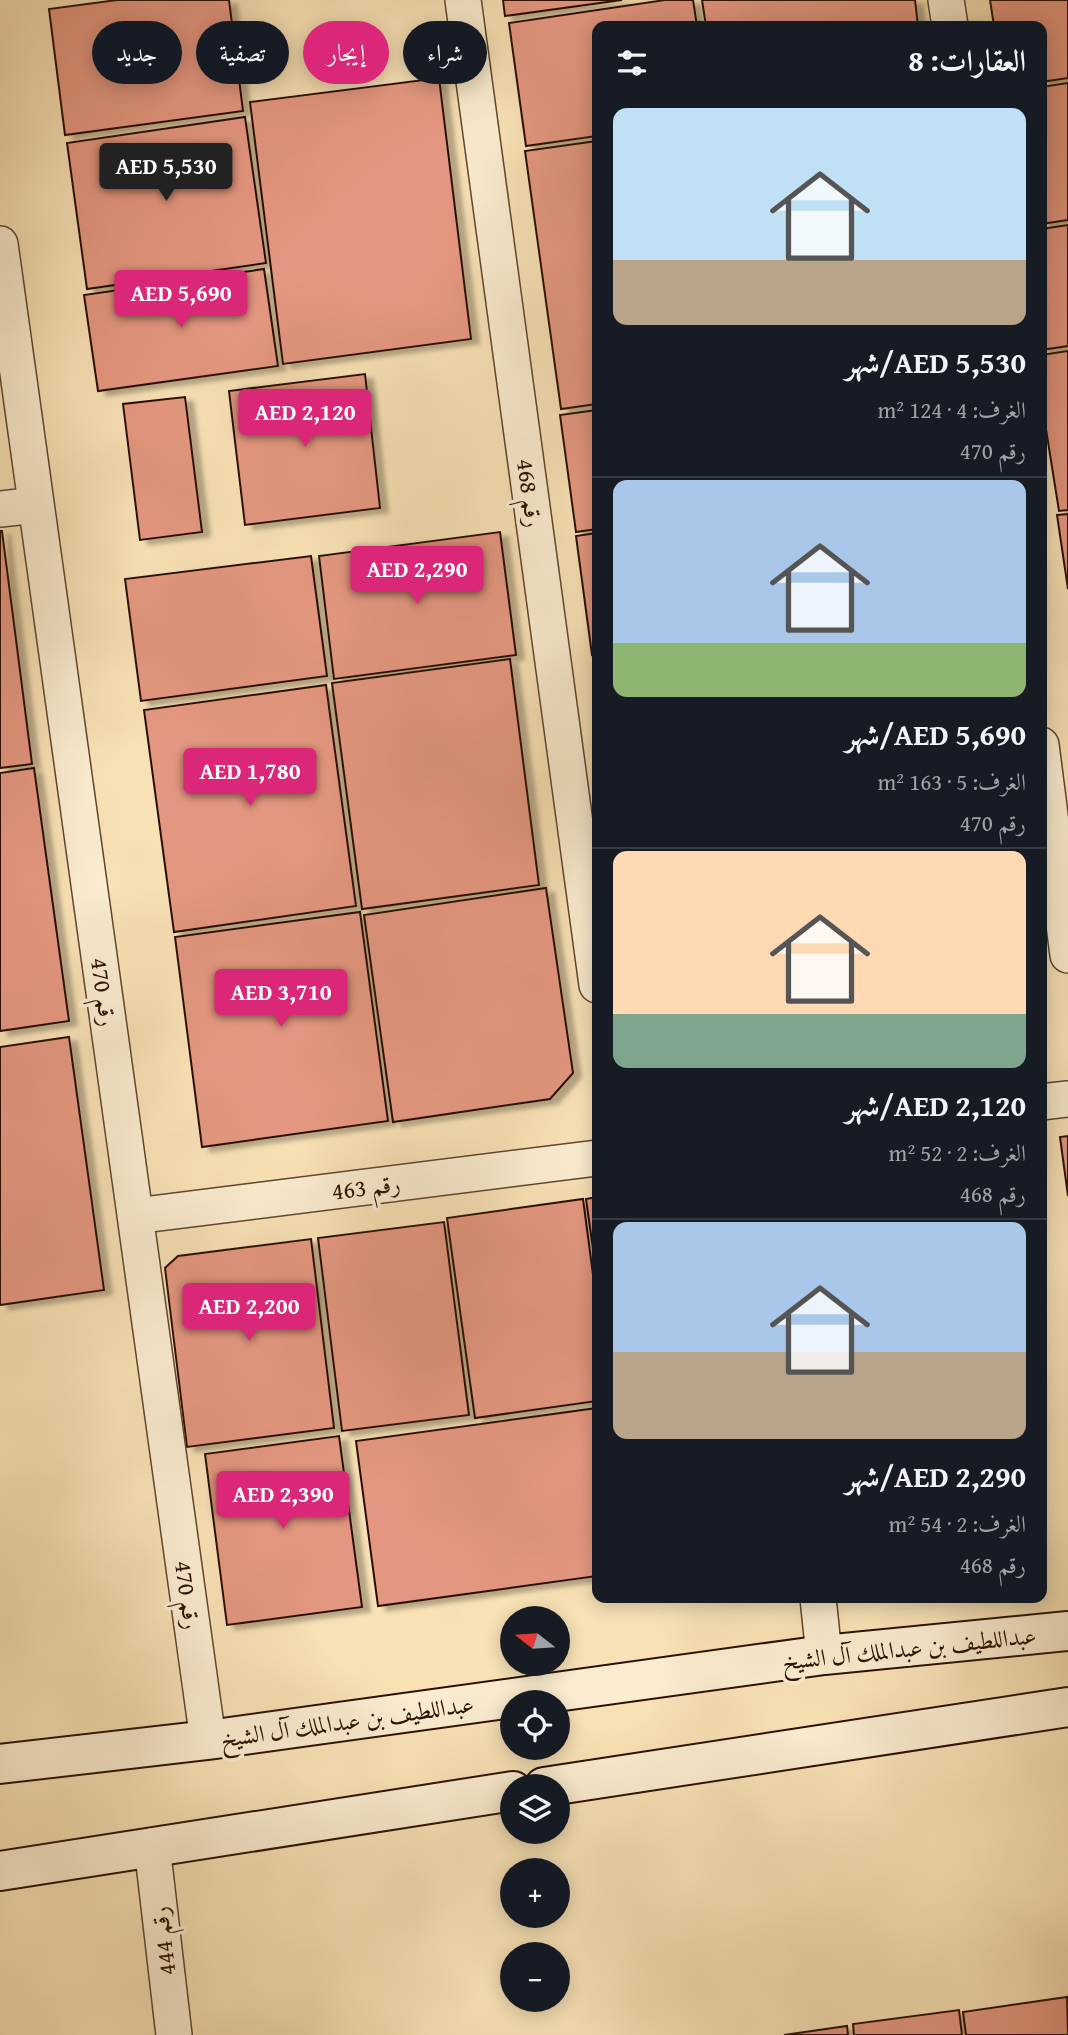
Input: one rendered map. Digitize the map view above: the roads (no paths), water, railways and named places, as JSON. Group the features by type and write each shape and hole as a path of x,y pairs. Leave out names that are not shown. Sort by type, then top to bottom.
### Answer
{"street":[{"name":"رقم 468","path":"463,0 592,948"},
{"path":"946,0 949,21"},
{"name":"رقم 470","path":"0,244 208,1740"},
{"path":"0,509 36,505"},
{"path":"1047,792 1068,955"},
{"path":"1047,1101 1068,1098"},
{"name":"رقم 463","path":"135,1216 592,1159"},
{"path":"818,1603 824,1655"},
{"name":"عبداللطيف بن عبدالملك آل الشيخ","path":"0,1764 208,1740 824,1655 1068,1631"},
{"path":"570,1783 1068,1707"},
{"path":"0,1871 500,1793"},
{"name":"رقم 444","path":"152,1846 174,2035"}]}
